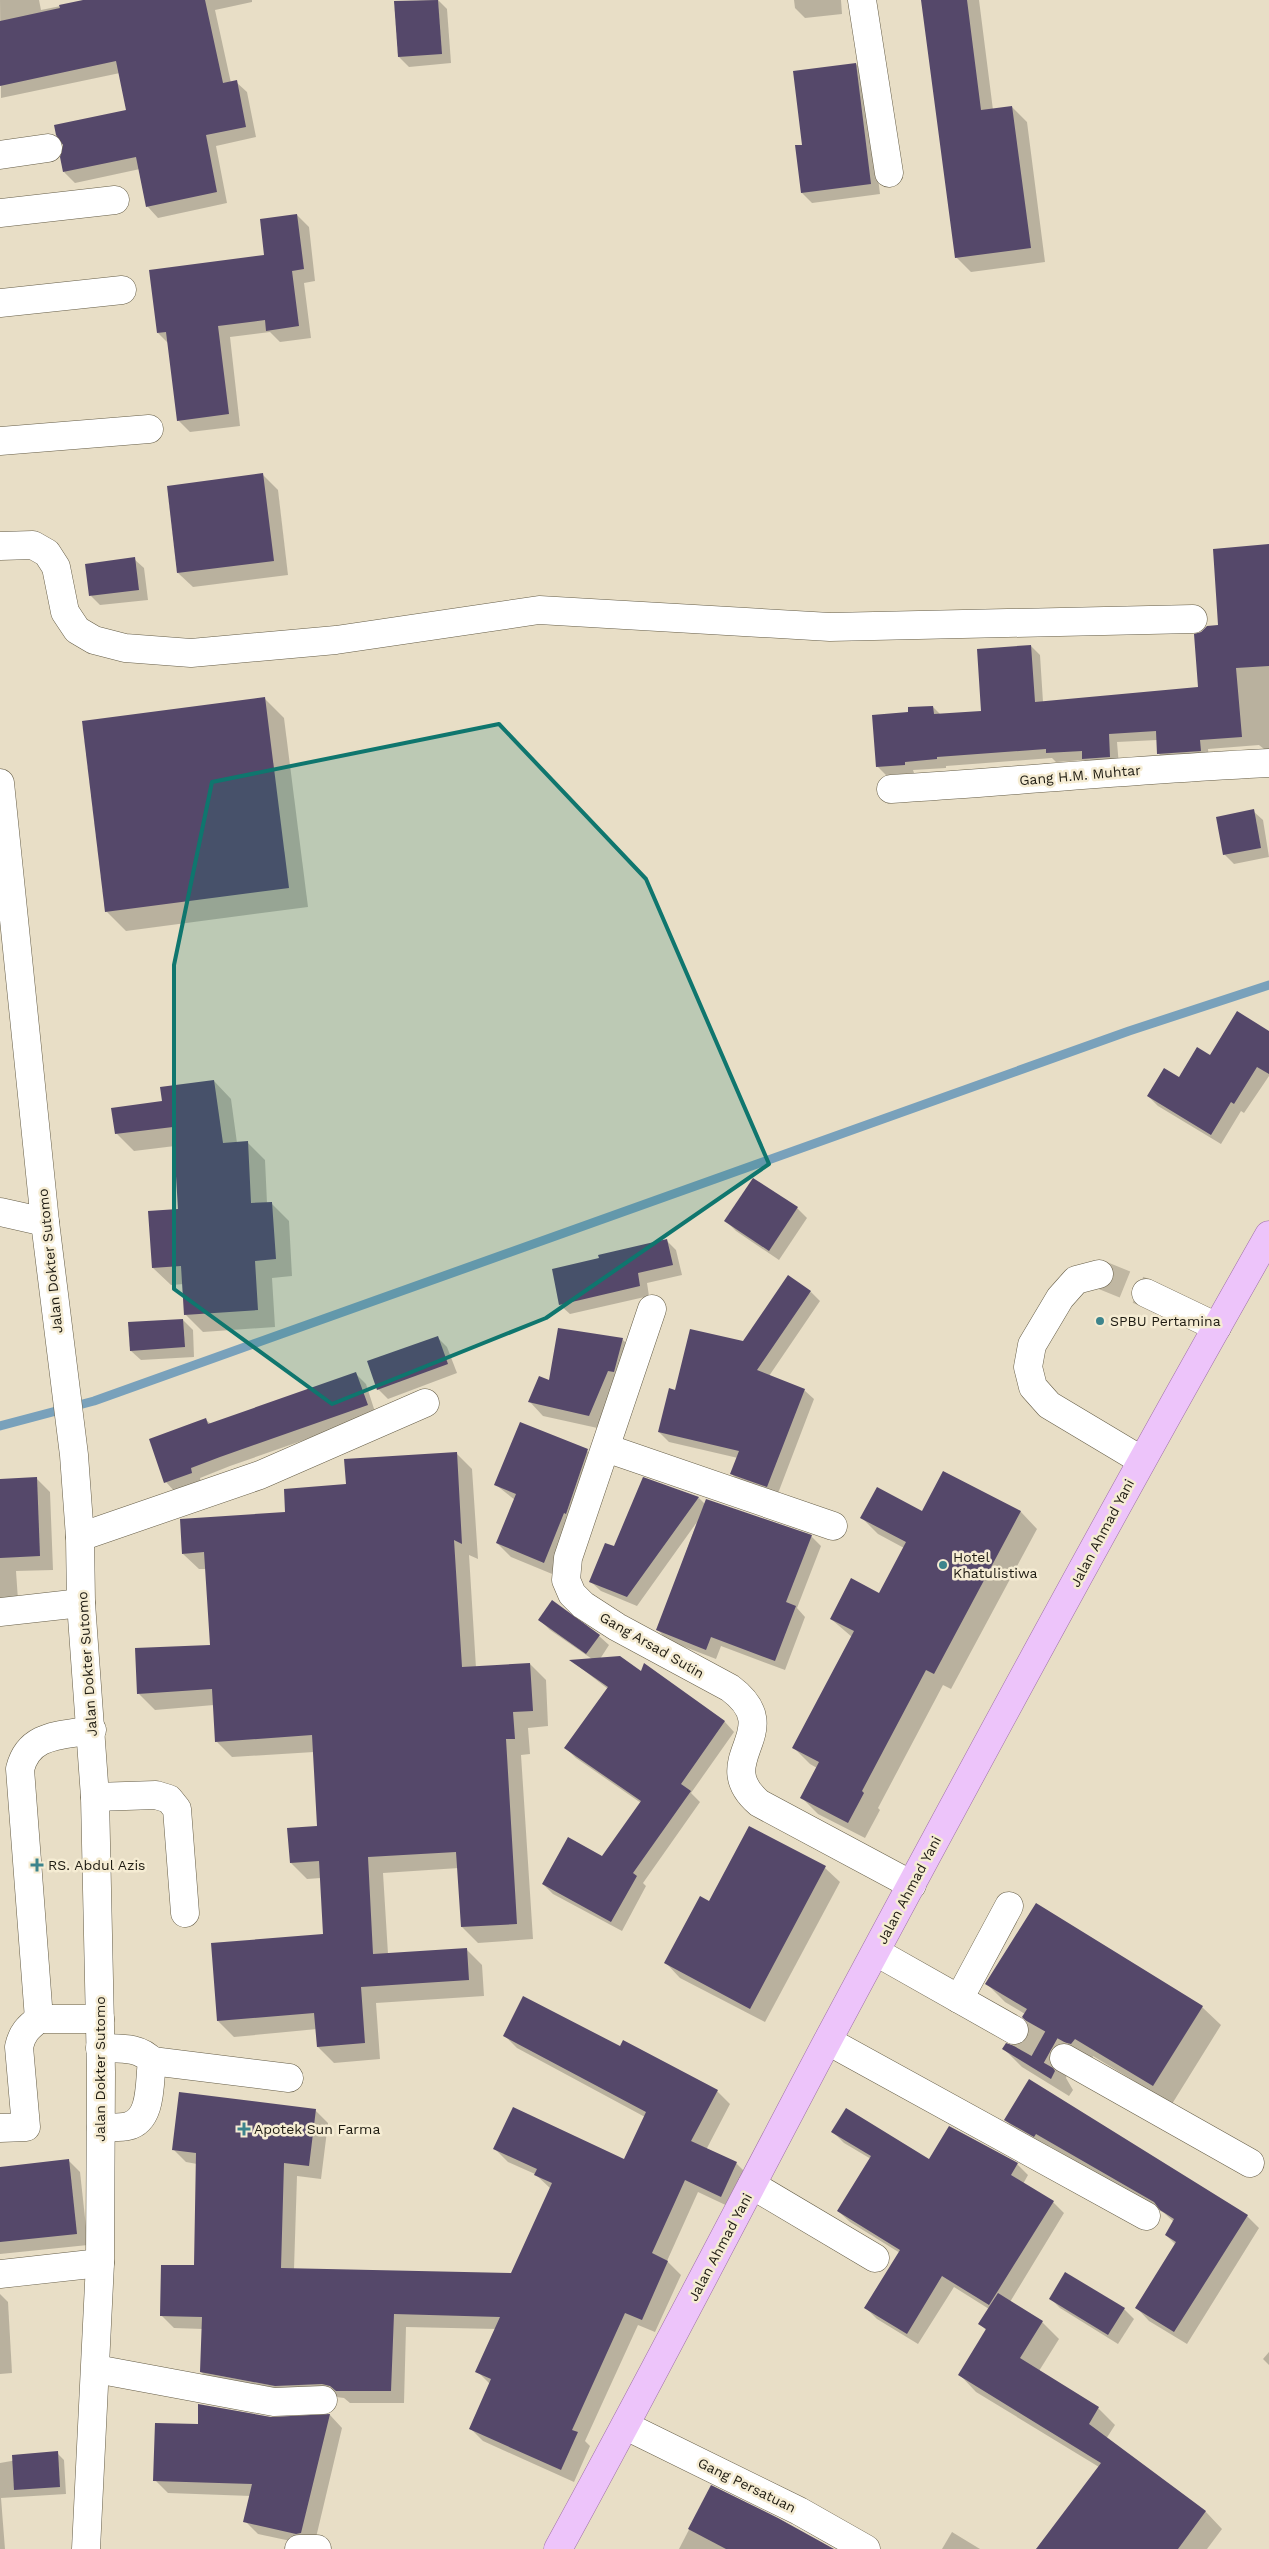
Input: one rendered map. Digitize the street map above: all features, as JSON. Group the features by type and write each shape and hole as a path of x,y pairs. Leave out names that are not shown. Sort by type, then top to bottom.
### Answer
{"main road":[{"name":"Jalan Ahmad Yani","path":"558,2549 626,2426 828,2041 1141,1460 1269,1235"}],"street":[{"path":"862,0 889,173"},
{"path":"0,155 48,148"},
{"path":"0,213 115,200"},
{"path":"0,303 122,290"},
{"path":"0,441 149,429"},
{"path":"0,546 33,545 47,552 56,567 65,612 77,630 94,640 125,648 191,653 336,640 539,610 830,626 1193,618"},
{"name":"Gang H.M. Muhtar","path":"891,789 1022,781 1121,771 1269,763"},
{"name":"Jalan Dokter Sutomo","path":"0,783 45,1222 74,1455 80,1537 81,1603 96,1797 101,2128 100,2263 86,2549"},
{"path":"0,1212 45,1222"},
{"path":"1099,1274 1076,1280 1060,1298 1032,1345 1028,1367 1033,1387 1049,1405 1141,1460"},
{"path":"1146,1292 1217,1327"},
{"name":"Gang Arsad Sutin","path":"652,1309 568,1558 566,1580 572,1594 583,1605 617,1627 730,1688 744,1699 750,1709 753,1722 740,1771 741,1782 748,1794 759,1803 912,1885"},
{"path":"80,1537 260,1475 425,1404"},
{"path":"606,1448 833,1526"},
{"path":"0,1612 81,1603"},
{"path":"39,2019 20,1769 23,1757 37,1741 92,1730"},
{"path":"96,1797 156,1795 169,1800 177,1809 185,1913"},
{"path":"958,1999 1009,1906"},
{"path":"876,1952 1014,2030"},
{"path":"0,2128 26,2127 19,2047 22,2036 27,2028 39,2019 100,2020"},
{"path":"828,2041 1146,2216"},
{"path":"100,2048 136,2050 145,2054 152,2061 289,2078"},
{"path":"1064,2058 1250,2164"},
{"path":"101,2128 129,2126 140,2120 145,2112 152,2061"},
{"path":"752,2185 875,2258"},
{"path":"0,2274 100,2263"},
{"path":"96,2369 274,2402 323,2400"},
{"name":"Gang Persatuan","path":"626,2426 799,2511 866,2549"},
{"path":"299,2549 317,2549"}],"highlighted area":[{"path":"499,724 646,879 769,1164 546,1318 332,1404 174,1289 174,965 212,782"}],"building":[{"path":"83,0 205,0 223,83 237,80 246,127 206,135 217,192 146,207 136,157 63,172 60,157 63,145 56,135 54,125 126,110 116,61 0,86 0,21 60,8 59,5"},
{"path":"438,0 442,54 398,57 394,1"},
{"path":"921,0 967,0 981,110 1012,106 1031,248 955,258"},
{"path":"856,63 871,184 801,193 795,145 802,145 793,71"},
{"path":"297,214 304,269 292,271 299,326 266,331 265,320 218,326 229,414 177,421 166,332 157,333 149,270 264,255 260,219"},
{"path":"263,473 274,561 177,573 167,486"},
{"path":"1269,544 1269,666 1236,668 1242,737 1200,740 1201,751 1157,754 1156,731 1109,734 1110,757 1082,759 1082,751 1046,753 1046,749 937,757 937,759 905,762 905,765 876,767 872,715 908,712 908,707 933,706 934,714 981,711 977,649 1031,645 1035,702 1198,687 1194,634 1201,632 1207,626 1218,625 1213,549"},
{"path":"135,557 139,590 89,596 85,564"},
{"path":"265,697 289,888 105,912 82,721"},
{"path":"1254,809 1261,848 1223,855 1216,817"},
{"path":"1237,1011 1269,1031 1269,1074 1257,1067 1234,1104 1231,1102 1211,1135 1147,1096 1164,1068 1179,1077 1197,1047 1210,1055"},
{"path":"214,1080 223,1143 248,1141 251,1203 272,1202 276,1259 255,1261 258,1310 184,1315 181,1266 152,1268 148,1211 178,1209 173,1127 115,1134 111,1108 162,1101 160,1087"},
{"path":"753,1178 798,1207 769,1251 724,1221"},
{"path":"667,1239 673,1265 638,1273 640,1286 559,1305 552,1269 599,1258 598,1255"},
{"path":"788,1275 811,1291 757,1370 805,1389 767,1487 730,1474 739,1451 658,1432 669,1388 675,1390 690,1329 743,1341"},
{"path":"183,1319 185,1347 130,1351 128,1322"},
{"path":"558,1328 623,1338 614,1372 608,1371 589,1416 528,1402 539,1376 549,1380"},
{"path":"438,1336 448,1364 377,1390 367,1361"},
{"path":"356,1372 368,1405 191,1468 192,1473 164,1483 149,1439 206,1418 208,1424"},
{"path":"520,1422 588,1449 566,1514 564,1513 544,1563 496,1543 516,1494 494,1485"},
{"path":"457,1452 462,1544 454,1540 462,1667 530,1663 533,1711 513,1712 515,1739 506,1739 517,1924 461,1927 456,1852 368,1857 373,1954 467,1948 469,1980 361,1987 365,2043 317,2047 314,2013 217,2021 211,1943 323,1934 319,1861 290,1863 287,1828 317,1826 312,1735 215,1742 212,1689 137,1694 135,1648 210,1645 204,1552 182,1554 180,1519 285,1512 284,1489 346,1484 344,1459"},
{"path":"943,1471 1021,1511 934,1674 926,1670 862,1791 864,1793 848,1823 800,1798 819,1762 792,1748 854,1631 830,1619 851,1578 879,1593 906,1542 860,1518 877,1487 922,1511"},
{"path":"37,1477 40,1556 0,1558 0,1479"},
{"path":"643,1477 699,1497 627,1597 589,1582 605,1543 614,1546"},
{"path":"706,1499 812,1535 786,1602 796,1606 775,1661 711,1637 706,1650 656,1630"},
{"path":"552,1600 600,1635 586,1654 538,1620"},
{"path":"620,1656 641,1671 644,1663 725,1721 681,1784 691,1791 633,1873 637,1876 611,1922 542,1884 568,1837 602,1856 641,1801 564,1748 608,1687 569,1660"},
{"path":"749,1826 826,1866 750,2009 664,1963 700,1896 709,1901"},
{"path":"1036,1903 1203,2006 1153,2086 1075,2039 1071,2044 1063,2042 1057,2044 1051,2050 1048,2059 1055,2071 1051,2079 1002,2049 1006,2043 1015,2046 1027,2038 1030,2029 1022,2017 1027,2009 985,1984"},
{"path":"523,1996 620,2046 623,2040 718,2090 691,2141 737,2162 721,2197 685,2180 652,2253 668,2261 642,2320 625,2313 572,2430 578,2432 561,2470 469,2429 491,2379 475,2372 500,2317 394,2314 391,2391 336,2391 330,2386 322,2384 275,2386 200,2372 202,2317 160,2316 161,2265 194,2265 196,2153 172,2150 179,2092 316,2109 309,2166 284,2163 281,2268 511,2273 552,2183 534,2175 537,2169 493,2149 513,2107 624,2159 646,2112 503,2036"},
{"path":"1029,2079 1248,2215 1174,2332 1135,2308 1176,2242 1165,2235 1174,2219 1160,2210 1154,2202 1036,2134 1034,2137 1004,2120"},
{"path":"846,2108 929,2159 949,2126 1018,2163 1011,2175 1054,2201 989,2305 942,2276 907,2334 864,2308 900,2250 837,2211 871,2156 831,2132"},
{"path":"69,2159 77,2234 0,2242 0,2167"},
{"path":"1065,2272 1125,2308 1108,2335 1049,2299"},
{"path":"998,2293 1043,2321 1020,2358 1099,2407 1089,2424 1206,2511 1178,2549 1036,2549 1101,2463 958,2375 986,2329 978,2324"},
{"path":"198,2404 271,2417 330,2414 301,2533 296,2534 243,2522 252,2484 153,2481 155,2423 198,2424"},
{"path":"58,2451 60,2487 14,2490 12,2455"},
{"path":"711,2485 778,2518 834,2549 726,2549 688,2529"}],"waterway":[{"path":"0,1426 94,1401 1129,1031 1269,985"}],"tunnel":[{"path":"1099,1274 1146,1293"},
{"path":"1014,2030 1064,2058"}],"place":[{"name":"SPBU Pertamina","path":"1100,1321"},
{"name":"Hotel Khatulistiwa","path":"943,1565"},
{"name":"RS. Abdul Azis","path":"37,1865"},
{"name":"Apotek Sun Farma","path":"244,2129"}]}
